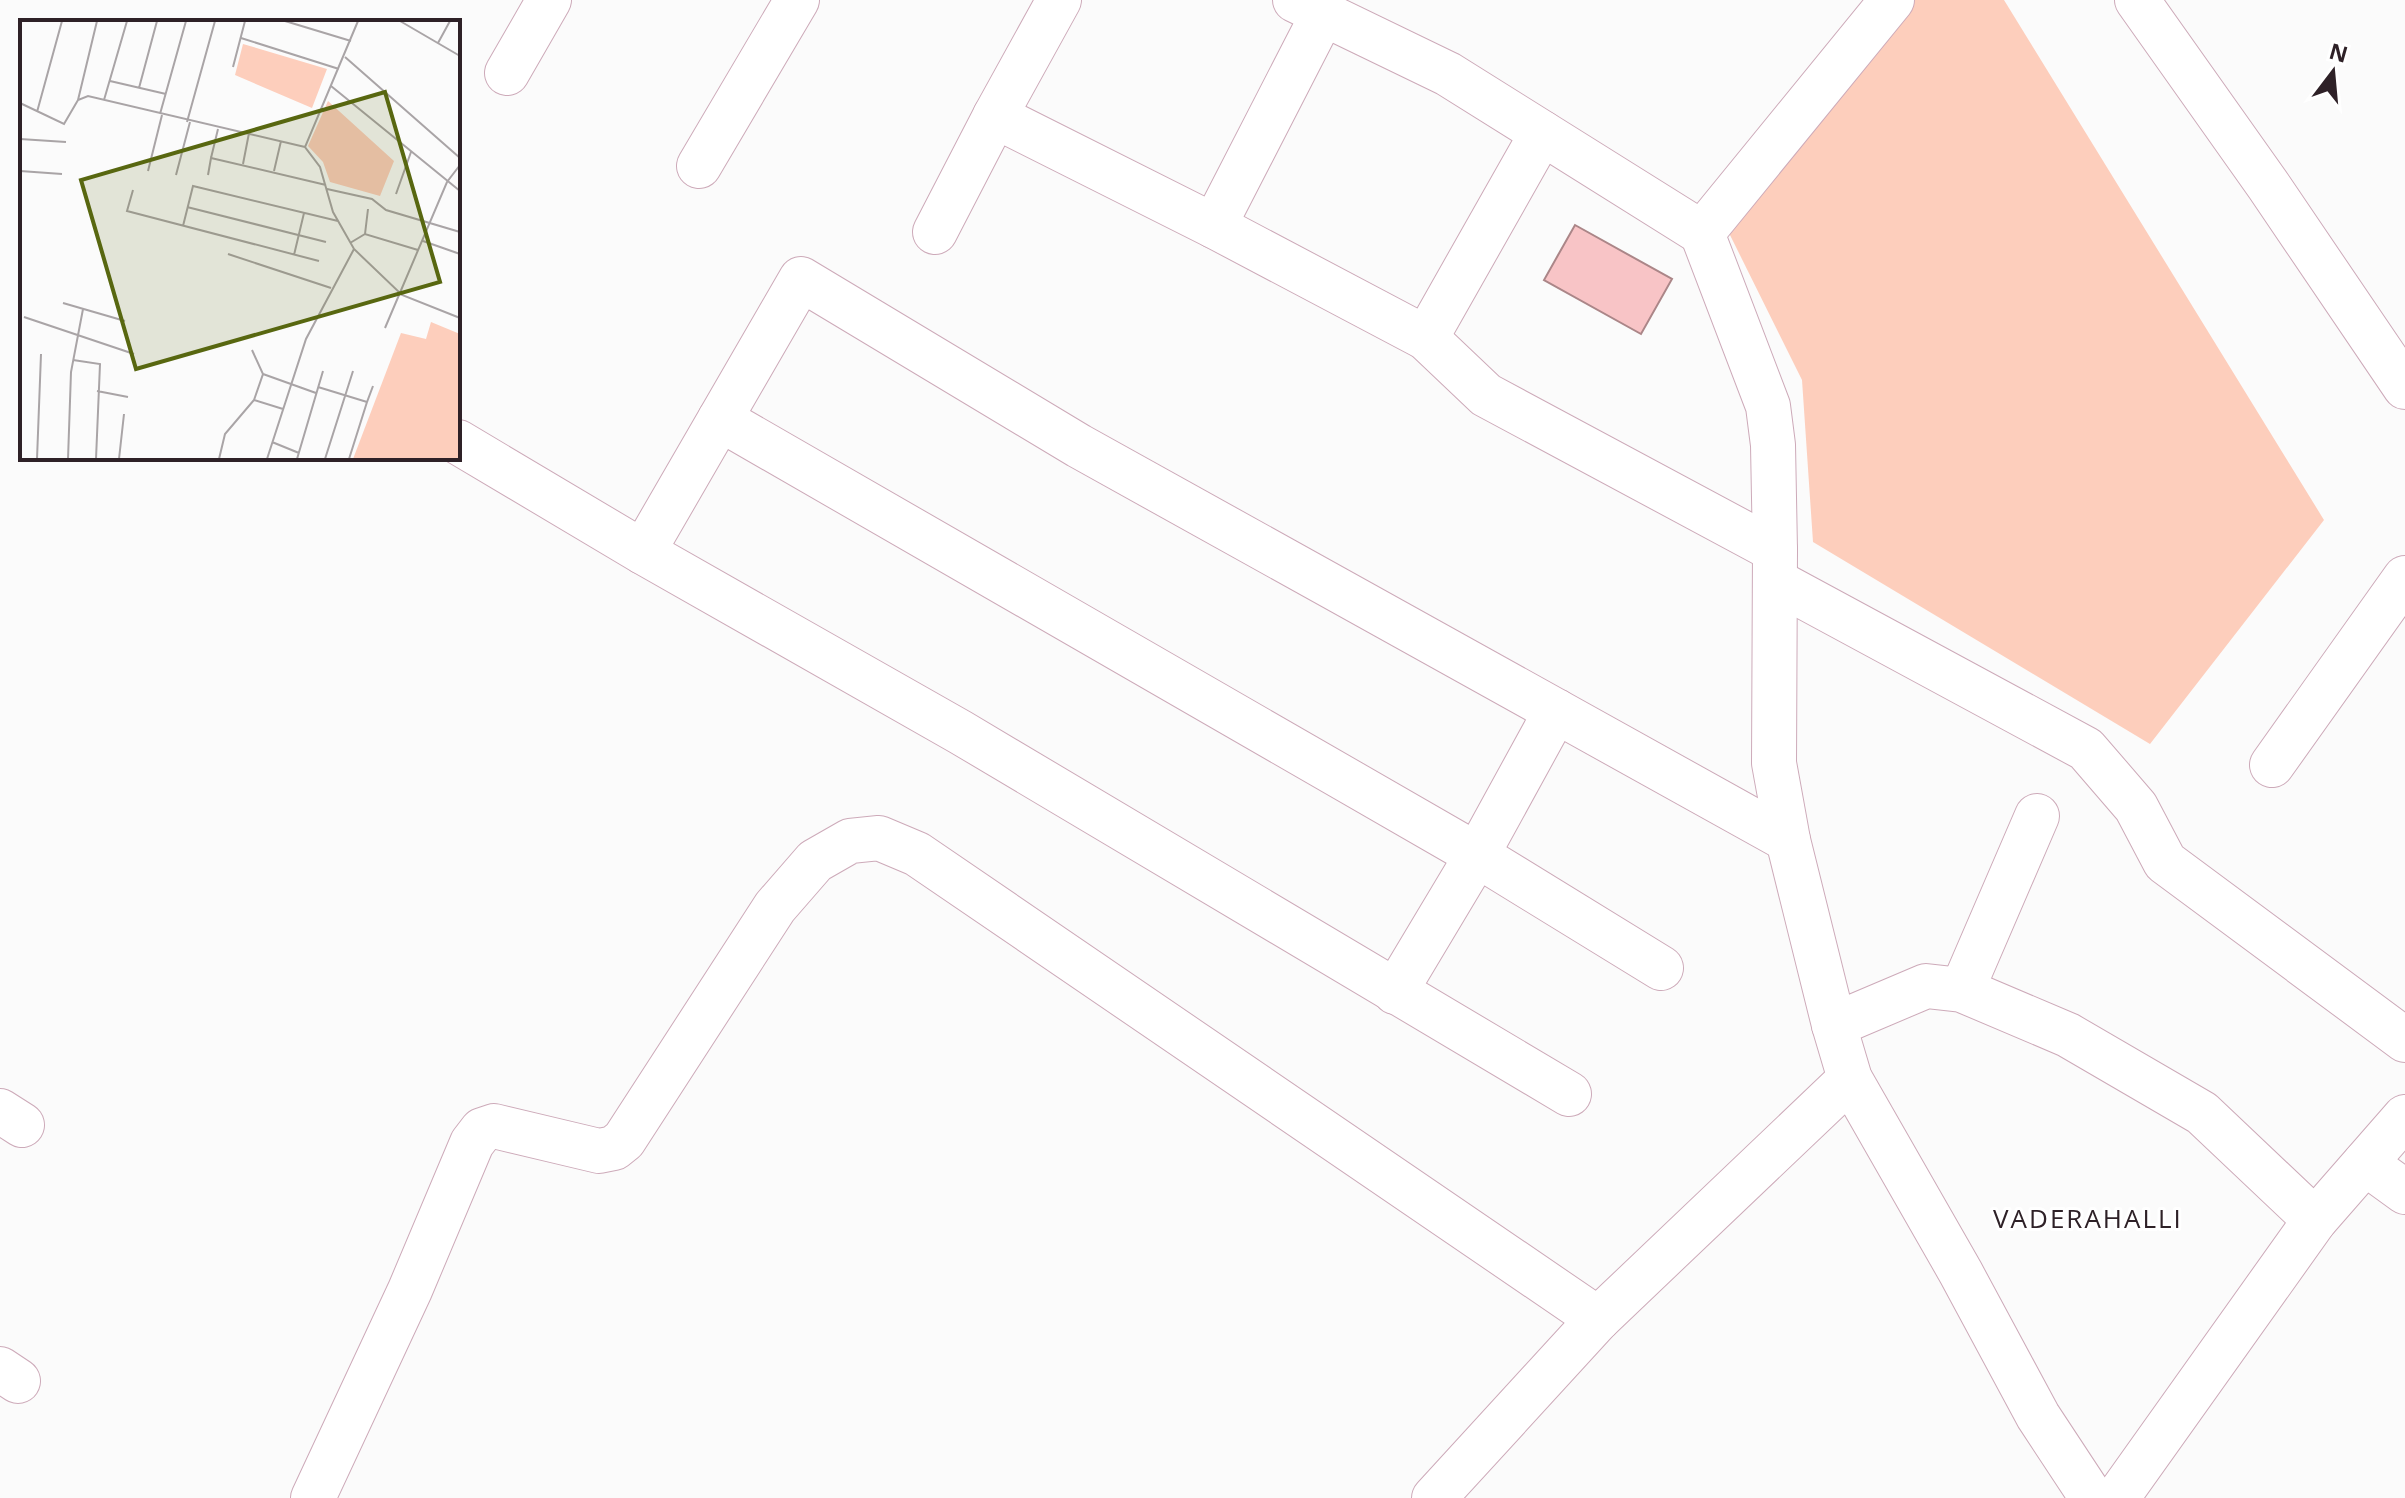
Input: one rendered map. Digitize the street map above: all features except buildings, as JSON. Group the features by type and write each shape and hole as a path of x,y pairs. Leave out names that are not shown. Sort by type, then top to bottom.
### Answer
{"street":[{"path":"507,73 549,0"},
{"path":"699,166 797,0"},
{"path":"935,232 1059,0"},
{"path":"1702,233 1892,0"},
{"path":"2137,0 2405,387"},
{"path":"1214,226 1309,7 1448,74 1702,233 1768,406 1773,445 1774,763 1788,840 1850,1079 1961,1273 2038,1416 2092,1498"},
{"path":"995,116 1214,226 1426,338 1486,395 2086,749 2136,807 2165,862 2405,1040"},
{"path":"1426,338 1542,133"},
{"path":"643,552 801,279 1079,446 1788,840"},
{"path":"720,419 1477,855 1661,968"},
{"path":"460,443 643,552 960,732 1569,1094"},
{"path":"2272,765 2405,578"},
{"path":"1395,992 1477,855 1556,711"},
{"path":"1962,990 2037,816"},
{"path":"313,1498 410,1290 472,1143 482,1130 494,1126 599,1151 614,1148 624,1140 775,907 815,861 850,841 879,838 917,854 1598,1319"},
{"path":"1834,1025 1926,986 1962,990 2068,1035 2202,1113 2315,1220"},
{"path":"1434,1498 1598,1319 1850,1079"},
{"path":"2117,1498 2315,1220 2405,1117"},
{"path":"2365,1163 2405,1192"}],"shaded area":[{"path":"1915,0 2004,0 2324,520 2150,744 1813,542 1802,380 1729,233"}],"district":[{"name":"VADERAHALLI","path":"2088,1218"}]}
